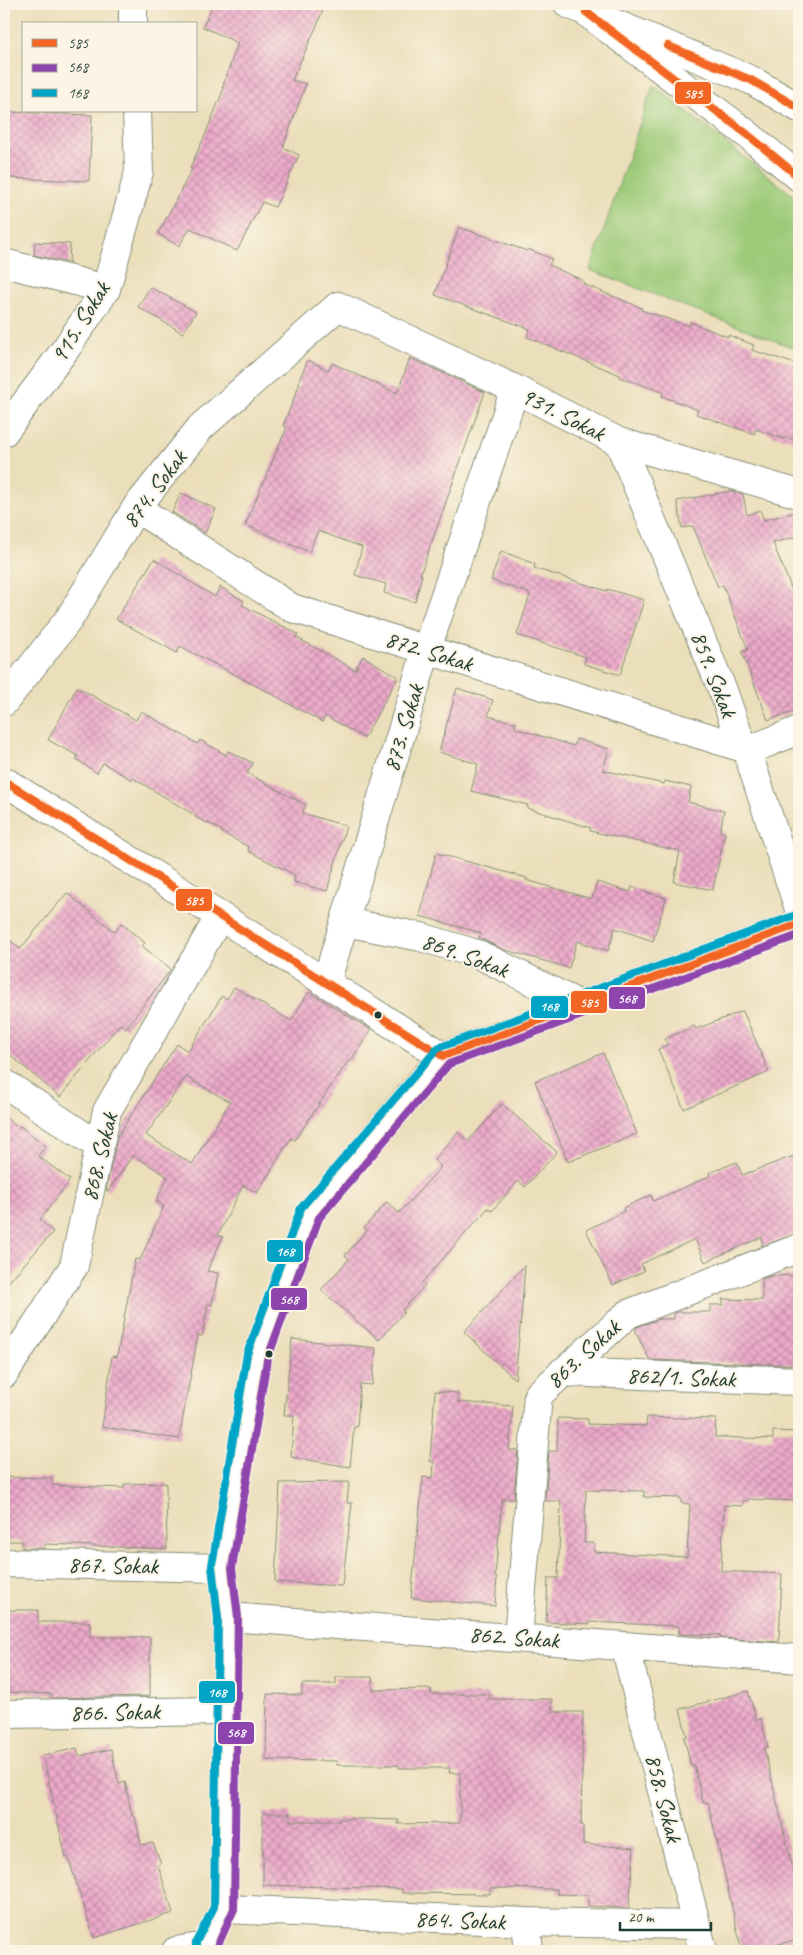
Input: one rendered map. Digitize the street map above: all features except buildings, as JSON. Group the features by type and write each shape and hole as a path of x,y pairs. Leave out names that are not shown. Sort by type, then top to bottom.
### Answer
{"street":[{"path":"133,4 133,22"},
{"path":"577,8 751,80 799,108"},
{"path":"577,8 747,134 799,178"},
{"name":"915. Sokak","path":"4,432 67,347 106,289 139,172 137,112"},
{"path":"4,263 106,289"},
{"name":"931. Sokak","path":"338,306 515,389 619,442 799,494"},
{"name":"874. Sokak","path":"4,702 69,619 136,508 201,427 338,306"},
{"name":"873. Sokak","path":"326,983 426,651 515,389"},
{"name":"859. Sokak","path":"619,442 723,691 745,750 798,923"},
{"name":"872. Sokak","path":"136,508 292,608 745,750"},
{"path":"745,750 799,730"},
{"path":"4,781 443,1056"},
{"name":"868. Sokak","path":"4,1374 74,1266 107,1111 220,916"},
{"name":"869. Sokak","path":"345,922 422,937 480,955 580,1005"},
{"path":"176,1951 205,1949 224,1910 228,1616 222,1568 257,1357 310,1213 443,1056 798,923"},
{"path":"4,1083 99,1146"},
{"name":"863. Sokak","path":"518,1638 538,1395 628,1314 799,1248"},
{"name":"862/1. Sokak","path":"562,1372 799,1381"},
{"name":"867. Sokak","path":"4,1563 222,1568"},
{"name":"862. Sokak","path":"228,1616 799,1660"},
{"name":"858. Sokak","path":"625,1646 703,1951"},
{"name":"866. Sokak","path":"4,1714 226,1711"},
{"name":"864. Sokak","path":"224,1910 526,1922 696,1925"},
{"path":"526,1922 529,1951"}],"green space":[{"path":"653,85 799,200 799,350 590,270"}],"transit line":[{"name":"585","path":"586,12 747,134 799,177"},
{"name":"585","path":"668,46 751,80 799,108"},
{"name":"585","path":"4,781 443,1056 799,924"},
{"name":"168","path":"196,1951 196,1942 214,1907 218,1618 212,1566 247,1354 301,1208 438,1048 796,915"},
{"name":"568","path":"216,1949 234,1909 238,1617 232,1568 267,1360 319,1218 449,1064 799,935"}]}
